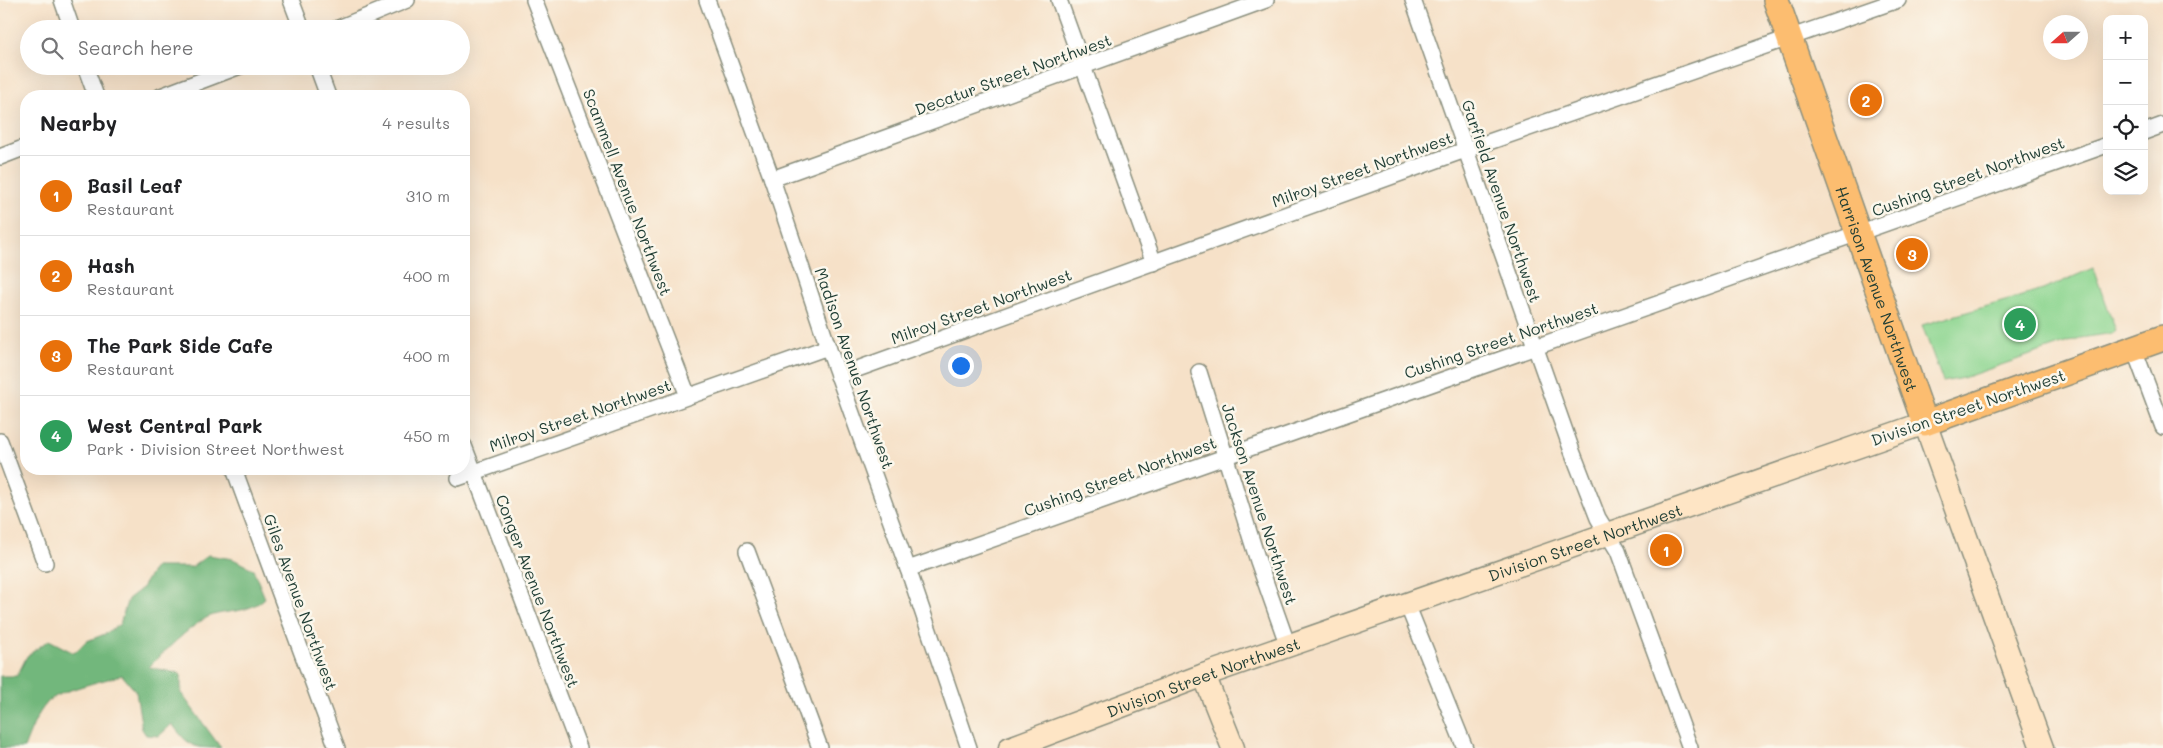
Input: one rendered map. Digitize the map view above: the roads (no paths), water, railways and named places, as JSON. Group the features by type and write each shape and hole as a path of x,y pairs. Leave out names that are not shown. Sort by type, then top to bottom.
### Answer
{"main road":[{"name":"Harrison Avenue Northwest","path":"1776,0 1925,423"},
{"name":"Division Street Northwest","path":"1925,423 2163,338"}],"street":[{"path":"62,0 69,20"},
{"path":"291,0 299,20"},
{"path":"358,20 407,0"},
{"name":"Scammell Avenue Northwest","path":"534,0 688,396"},
{"name":"Madison Avenue Northwest","path":"707,0 772,179 838,376 908,569 969,748"},
{"path":"1059,0 1154,263"},
{"name":"Decatur Street Northwest","path":"772,179 1266,0"},
{"name":"Garfield Avenue Northwest","path":"1413,0 1534,347 1598,518 1618,551 1690,748"},
{"name":"Milroy Street Northwest","path":"838,376 1465,150 1898,0"},
{"path":"89,75 94,90"},
{"path":"177,90 216,75"},
{"path":"320,75 326,90"},
{"path":"2148,131 2163,125"},
{"name":"Cushing Street Northwest","path":"908,569 2103,146"},
{"path":"0,157 20,149"},
{"name":"Milroy Street Northwest","path":"470,474 828,347"},
{"path":"2134,349 2163,427"},
{"name":"Jackson Avenue Northwest","path":"1199,372 1224,457 1288,646"},
{"name":"Division Street Northwest","path":"1010,748 1204,675 1925,423"},
{"name":"Harrison Avenue Northwest","path":"1925,423 2042,748"},
{"path":"0,441 45,563"},
{"name":"Conger Avenue Northwest","path":"470,462 579,748"},
{"name":"Giles Avenue Northwest","path":"236,475 336,748"},
{"name":"Milroy Street Northwest","path":"458,478 466,475"},
{"path":"748,551 820,748"},
{"path":"1407,604 1465,748"},
{"path":"1204,675 1233,748"}],"place":[{"name":"Hash","path":"1866,100"},
{"name":"The Park Side Cafe","path":"1912,254"},
{"name":"West Central Park","path":"2020,324"},
{"name":"Basil Leaf","path":"1666,550"}]}
